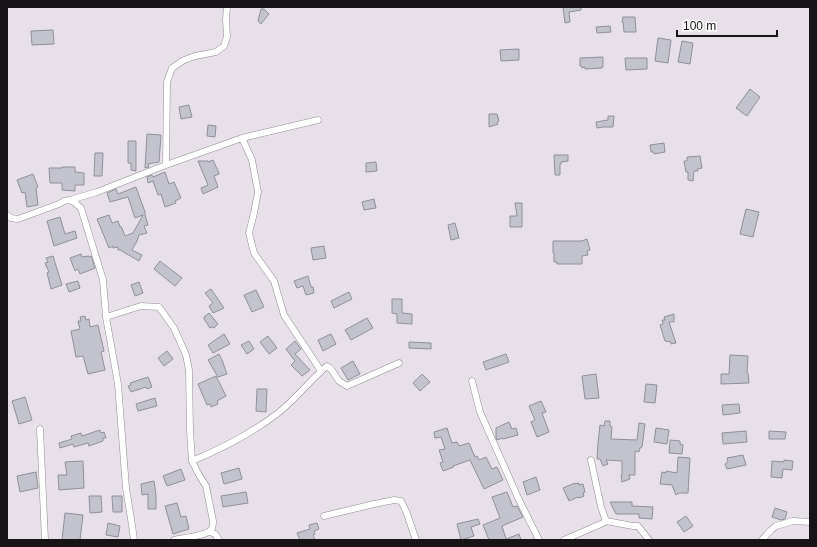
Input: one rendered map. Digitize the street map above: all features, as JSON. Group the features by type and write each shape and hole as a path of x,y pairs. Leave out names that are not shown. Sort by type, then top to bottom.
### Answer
{"street":[{"path":"166,165 167,82 172,68 184,60 195,56 216,52 224,46 227,37 227,7"},
{"path":"7,215 11,218 18,219 64,201 97,192 166,165 242,138 318,120"},
{"path":"242,138 252,160 258,192 249,233 254,253 274,281 284,315 321,371"},
{"path":"70,200 75,202 81,208 103,280 106,317 118,384 126,488 134,540"},
{"path":"106,317 141,306 159,307 174,328 186,355 189,370 192,461 206,486 213,521 213,527 210,532"},
{"path":"192,461 224,447 257,428 298,396 327,366 332,369 340,381 347,386 399,363"},
{"path":"472,381 480,412 519,500 539,540"},
{"path":"40,429 45,540"},
{"path":"591,460 601,507 606,521 638,526 649,540"},
{"path":"324,516 394,500 401,502 416,540"},
{"path":"762,540 776,526 793,521 810,522"},
{"path":"564,540 603,523"},
{"path":"174,540 210,532 215,534 218,540"}],"building":[{"path":"563,7 581,7 581,10 569,12 570,22 565,23"},
{"path":"261,9 264,9 269,14 261,24 258,21"},
{"path":"623,17 635,17 636,32 624,32 622,22"},
{"path":"610,26 611,32 597,33 596,27"},
{"path":"53,30 54,44 32,45 31,31"},
{"path":"658,38 671,40 668,63 655,61"},
{"path":"682,41 693,43 690,64 678,62"},
{"path":"519,49 519,60 501,61 500,50"},
{"path":"603,57 602,68 585,69 585,67 582,68 582,66 580,66 580,58"},
{"path":"625,58 647,58 647,69 626,70"},
{"path":"750,89 760,97 747,116 736,108"},
{"path":"189,105 192,117 181,119 179,107"},
{"path":"489,114 497,114 499,121 497,122 498,124 489,127"},
{"path":"608,116 614,116 613,127 597,128 596,122 608,120"},
{"path":"208,125 216,126 215,137 207,136"},
{"path":"147,134 161,135 159,162 148,164 149,167 145,168"},
{"path":"128,141 136,141 136,171 131,170 131,163 128,163"},
{"path":"664,143 665,152 654,154 654,152 651,152 650,145"},
{"path":"95,153 103,153 102,176 94,176"},
{"path":"554,155 568,155 568,161 561,162 560,164 560,175 555,175"},
{"path":"700,156 702,168 697,169 698,171 694,171 693,181 688,180 688,172 686,172 684,161 687,161 687,157"},
{"path":"213,160 219,173 214,176 218,187 203,194 201,188 208,185 198,161 208,162"},
{"path":"376,162 377,171 366,172 366,163"},
{"path":"75,167 75,172 84,173 84,185 75,185 75,191 62,190 62,183 50,183 49,168"},
{"path":"165,172 169,184 174,182 181,198 175,201 176,203 165,207 161,194 158,195 153,181 148,183 147,177 152,175 153,177"},
{"path":"33,174 38,187 36,188 38,205 27,207 25,192 22,193 17,180"},
{"path":"136,187 148,225 144,226 147,233 139,235 132,250 142,255 139,261 118,250 118,247 113,248 113,246 109,248 97,219 109,215 112,223 118,221 125,236 133,233 143,215 135,218 128,197 110,202 107,193 116,189 118,194"},
{"path":"374,199 376,208 364,210 362,202"},
{"path":"515,203 522,203 522,227 510,227 510,216 517,216"},
{"path":"746,209 759,212 753,237 740,234"},
{"path":"60,217 65,234 75,231 77,238 54,246 47,221"},
{"path":"455,223 459,238 451,240 448,225"},
{"path":"587,239 590,250 587,251 588,255 582,256 582,264 557,264 557,262 554,262 553,241 582,241"},
{"path":"324,246 326,258 313,260 311,248"},
{"path":"81,254 82,257 91,256 95,268 80,274 78,269 75,271 70,258"},
{"path":"53,256 62,285 51,289 47,273 49,272 45,263 48,262 46,258"},
{"path":"160,261 182,278 175,286 154,269"},
{"path":"308,276 314,293 306,295 303,286 297,288 294,281"},
{"path":"78,281 80,288 69,292 66,284"},
{"path":"139,282 143,293 135,296 131,285"},
{"path":"211,289 224,308 213,313 209,306 213,303 205,293"},
{"path":"256,290 264,307 252,312 244,295"},
{"path":"349,292 352,299 334,308 331,301"},
{"path":"392,299 402,299 402,313 412,314 412,324 397,323 397,314 392,313"},
{"path":"209,313 218,324 214,328 210,328 204,319 204,317"},
{"path":"674,314 674,322 669,322 676,343 671,344 671,342 665,341 660,325 663,324 662,320 665,320 664,317"},
{"path":"85,316 86,320 89,319 90,327 98,325 104,351 101,352 105,370 88,374 83,356 76,357 71,331 80,329 78,321 81,321 80,317"},
{"path":"367,318 373,328 351,340 345,330"},
{"path":"224,334 230,344 213,353 208,345"},
{"path":"331,334 336,344 323,351 318,340"},
{"path":"268,336 277,348 269,354 260,342"},
{"path":"249,341 254,349 247,354 241,345"},
{"path":"295,341 301,349 295,354 310,370 302,376 291,365 295,361 286,349"},
{"path":"409,342 431,343 431,349 409,348"},
{"path":"167,351 173,359 164,366 158,358"},
{"path":"219,354 227,374 218,377 208,360"},
{"path":"506,354 509,362 486,370 483,362"},
{"path":"730,355 748,356 747,373 749,383 721,384 721,374 729,374"},
{"path":"353,361 360,374 348,380 341,368"},
{"path":"422,374 430,382 420,391 413,383"},
{"path":"596,374 599,398 585,399 582,376"},
{"path":"216,376 226,396 217,401 218,404 211,407 210,404 207,405 198,384"},
{"path":"148,377 152,387 147,389 146,387 131,392 128,386 131,385 130,383"},
{"path":"646,384 657,385 655,403 644,402"},
{"path":"257,389 267,389 266,412 256,411"},
{"path":"25,397 32,420 19,424 12,401"},
{"path":"155,398 157,406 138,411 136,404"},
{"path":"541,401 546,412 542,413 549,432 537,437 531,422 535,420 529,406"},
{"path":"739,404 740,413 723,415 722,405"},
{"path":"605,421 610,421 610,426 612,427 611,439 637,440 639,423 645,424 642,447 640,448 639,452 635,451 635,475 629,475 630,479 622,482 622,461 606,460 608,464 603,466 600,459 597,459 600,425 604,426"},
{"path":"509,422 512,429 516,428 518,435 497,440 496,428"},
{"path":"447,428 452,443 457,442 459,446 469,443 475,457 477,456 479,460 486,457 492,469 497,467 503,480 484,489 470,460 443,471 440,463 443,462 439,450 445,449 441,437 435,438 434,432"},
{"path":"656,428 669,430 667,444 654,442"},
{"path":"100,430 101,433 104,432 106,438 103,438 103,441 89,446 88,443 74,447 73,444 60,448 59,443 72,439 71,436 81,433 82,436"},
{"path":"746,431 747,442 723,444 722,433"},
{"path":"769,431 786,432 785,439 769,439"},
{"path":"670,440 680,441 680,444 683,445 682,454 669,453"},
{"path":"743,455 746,465 727,469 725,464 728,462 727,458"},
{"path":"678,457 690,458 688,493 679,493 676,495 672,485 660,484 662,472 666,473 666,471 677,473"},
{"path":"784,460 793,461 792,470 783,469 782,478 771,477 772,461 784,462"},
{"path":"83,461 84,488 59,490 58,475 67,475 65,462"},
{"path":"239,468 242,479 224,484 221,473"},
{"path":"181,469 185,480 167,486 163,476"},
{"path":"36,472 38,488 20,492 17,476"},
{"path":"536,477 540,490 527,495 523,482"},
{"path":"154,481 156,509 148,509 148,494 142,495 141,484"},
{"path":"579,483 579,485 583,484 585,492 583,493 584,496 569,501 563,488"},
{"path":"246,492 248,503 223,507 221,496"},
{"path":"507,492 513,507 517,506 523,517 502,526 506,539 519,534 521,540 489,540 483,525 500,518 492,497"},
{"path":"89,496 101,496 102,512 90,513"},
{"path":"112,496 122,496 122,512 113,512"},
{"path":"610,502 632,502 632,506 653,507 652,519 639,518 639,514 616,514"},
{"path":"177,503 181,517 186,516 189,529 173,534 165,506"},
{"path":"775,508 787,512 785,519 781,520 772,517"},
{"path":"65,513 83,515 80,540 62,540"},
{"path":"686,516 693,526 684,532 677,522"},
{"path":"478,519 480,524 471,527 474,536 461,540 457,524"},
{"path":"108,523 120,526 118,537 106,535"},
{"path":"317,523 319,529 314,531 315,534 313,535 315,540 300,540 297,533 310,529 309,525"}]}
